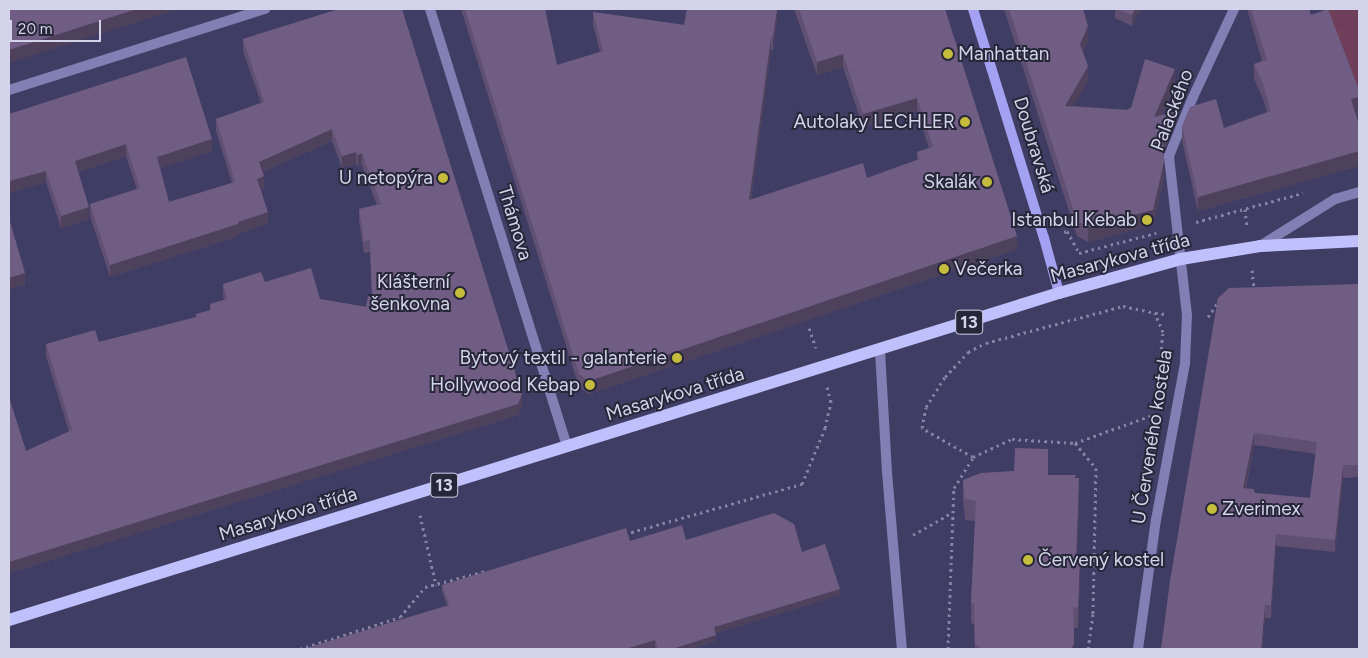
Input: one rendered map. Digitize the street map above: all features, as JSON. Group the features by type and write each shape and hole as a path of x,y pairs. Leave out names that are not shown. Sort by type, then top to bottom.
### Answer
{"main road":[{"name":"Masarykova třída","path":"9,620 880,351 1059,293 1181,260 1260,246 1359,241"}],"street":[{"path":"9,90 265,9"},
{"name":"Thámova","path":"430,9 567,447"},
{"name":"Doubravská","path":"973,9 1059,293"},
{"name":"Palackého","path":"1181,260 1174,216 1169,156 1193,97 1234,9"},
{"path":"1260,246 1335,199 1359,192"},
{"name":"U Červeného kostela","path":"1138,649 1156,520 1185,363 1186,315 1181,260"},
{"path":"880,351 892,536 902,649"}],"path":[{"path":"1254,289 1264,289"},
{"path":"973,457 922,428 926,407 945,377 968,352 986,343 1123,306 1155,313"},
{"path":"617,536 802,484 824,428 831,402 823,368"},
{"path":"948,649 954,488 973,457 1012,439 1075,443 1096,468 1093,614 1088,649"},
{"path":"414,494 436,585"},
{"path":"892,536 915,535 953,512"},
{"path":"301,649 400,618 425,588 493,570"}],"shaded area":[{"path":"1322,9 1359,9 1359,105 1328,23"}],"building":[{"path":"9,9 137,9 9,50"},
{"path":"339,9 402,9 522,394 518,404 9,562 9,397 26,451 72,430 46,344 95,330 99,342 197,317 196,314 211,310 210,304 227,299 223,284 261,272 265,282 311,268 320,299 366,307 368,296 372,296 370,240 364,241 359,209 381,204 362,153 358,155 356,152 342,156 332,129 259,162 264,176 257,179 268,212 238,222 238,224 110,265 90,204 140,188 126,144 75,161 89,207 61,216 46,171 9,181 9,114 186,57 212,139 157,157 169,202 235,182 216,119 264,102 243,39"},
{"path":"465,9 545,9 557,65 603,51 593,12 684,25 687,9 777,9 773,37 771,37 749,200 863,163 867,178 920,159 917,152 933,147 917,98 863,114 843,54 817,62 799,9 945,9 1017,236 589,381 579,374"},
{"path":"1009,9 1083,9 1088,26 1080,44 1088,66 1065,106 1127,110 1131,108 1145,59 1175,69 1154,117 1174,112 1163,139 1164,162 1153,210 1088,227 1077,221"},
{"path":"1118,9 1135,9 1132,15"},
{"path":"1251,9 1309,9 1311,15 1328,9 1359,90 1359,97 1351,99 1359,126 1359,151 1198,197 1182,126 1190,107 1216,99 1224,128 1271,111 1263,84 1254,64 1267,60"},
{"path":"9,218 25,273 9,278"},
{"path":"1359,284 1359,465 1343,465 1335,540 1276,534 1271,605 1265,605 1261,649 1161,649 1170,581 1218,298 1229,288","holes":["1254,433 1317,442 1310,498 1255,493 1254,489 1243,488"]},
{"name":"Červený kostel","path":"1015,448 1048,449 1048,475 1076,475 1075,478 1079,478 1076,557 1080,557 1078,608 1073,607 1074,644 1070,649 982,649 975,644 974,603 971,603 976,501 965,499 963,480 981,473 1014,471"},
{"path":"774,513 794,524 802,552 825,544 840,589 714,627 716,635 672,649 658,649 655,640 626,649 303,649 449,605 442,585 626,528 630,541 682,525 686,540"}],"place":[{"name":"Manhattan","path":"948,54"},
{"name":"Autolaky LECHLER","path":"965,122"},
{"name":"U netopýra","path":"443,178"},
{"name":"Skalák","path":"987,182"},
{"name":"Istanbul Kebab","path":"1147,220"},
{"name":"Večerka","path":"944,269"},
{"name":"Klášterní šenkovna","path":"460,293"},
{"name":"Bytový textil - galanterie","path":"677,358"},
{"name":"Hollywood Kebap","path":"590,385"},
{"name":"Zverimex","path":"1212,509"},
{"name":"Červený kostel","path":"1028,560"}]}
